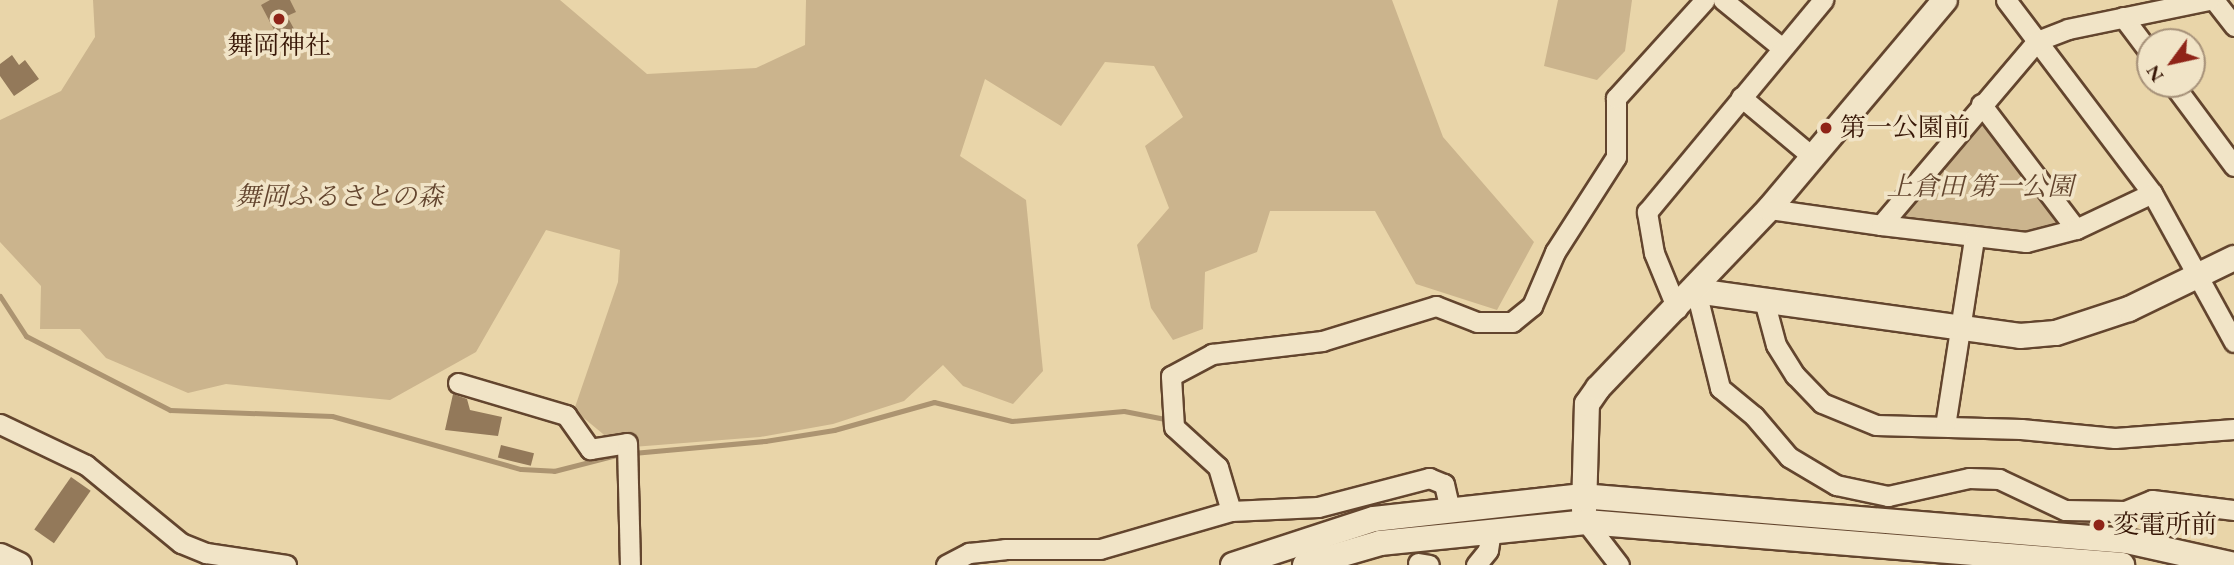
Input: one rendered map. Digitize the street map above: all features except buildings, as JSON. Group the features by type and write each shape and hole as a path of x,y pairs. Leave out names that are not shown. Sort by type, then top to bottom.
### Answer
{"street":[{"path":"1231,511 1217,467 1173,418 1171,376 1233,349 1322,341 1436,306 1477,322 1512,322 1532,306 1555,252 1616,157 1616,98 1704,0"},
{"path":"1723,0 1782,48"},
{"path":"1677,309 1654,253 1647,212 1823,0"},
{"path":"1619,565 1586,522 1581,496 1587,404 1769,209 1945,0"},
{"path":"2006,0 2152,193 2201,274 2234,342"},
{"path":"1881,225 2037,41 2123,17 2208,0"},
{"path":"2214,0 2234,26"},
{"path":"2123,17 2136,34"},
{"path":"1741,97 1814,158"},
{"path":"2183,98 2234,166"},
{"path":"1981,104 2076,229"},
{"path":"1769,209 1975,239 2025,242 2076,229 2152,193"},
{"path":"1945,426 1975,239"},
{"path":"1696,290 1765,304 1961,332 2056,333 2129,309 2234,258"},
{"path":"1696,290 1720,388 1754,416 1789,457 1836,485 1888,496 1969,478 1999,479 2065,510 2125,511 2152,500 2234,510"},
{"path":"1765,304 1781,354 1822,402 1877,425 1945,426 2115,438 2234,429"},
{"path":"458,383 566,415 590,449 627,443 630,565"},
{"path":"0,424 86,466 181,543 206,553 286,565"},
{"path":"946,565 969,554 1015,548 1100,549 1231,511 1318,507 1429,478 1444,485 1450,509"},
{"path":"1233,565 1374,519 1581,496 2127,541 2234,565"},
{"path":"1305,565 1380,543 1586,522 1933,558 2122,565"},
{"path":"1476,565 1488,550 1491,530"},
{"path":"0,556 19,565"}],"green space":[{"name":"舞岡ふるさとの森","path":"93,0 560,0 647,74 756,68 805,45 806,0 1392,0 1443,137 1534,242 1497,310 1416,284 1375,211 1270,211 1257,252 1205,272 1203,329 1173,340 1151,308 1137,245 1169,208 1145,146 1183,117 1154,66 1105,62 1061,126 985,79 960,156 1026,200 1043,371 1013,404 963,386 943,365 904,401 833,424 760,437 620,448 574,410 618,282 620,250 546,230 476,352 390,400 226,384 188,393 106,358 80,329 40,329 41,286 0,242 0,120 61,91 95,37"},
{"path":"1558,0 1632,0 1625,51 1597,80 1544,66"},
{"name":"上倉田 第一公園","path":"1976,119 1985,119 2062,221 2059,228 2023,236 1902,222 1899,214"}],"waterway":[{"path":"0,296 26,336 170,410 332,416 521,469 554,471 620,454"},
{"path":"633,453 765,441 834,430 934,402 1012,421 1124,411 1170,420"},
{"path":"1182,424 1215,451"}],"place":[{"name":"舞岡神社","path":"279,19"},
{"name":"第一公園前","path":"1826,128"},
{"name":"変電所前","path":"2099,525"}]}
